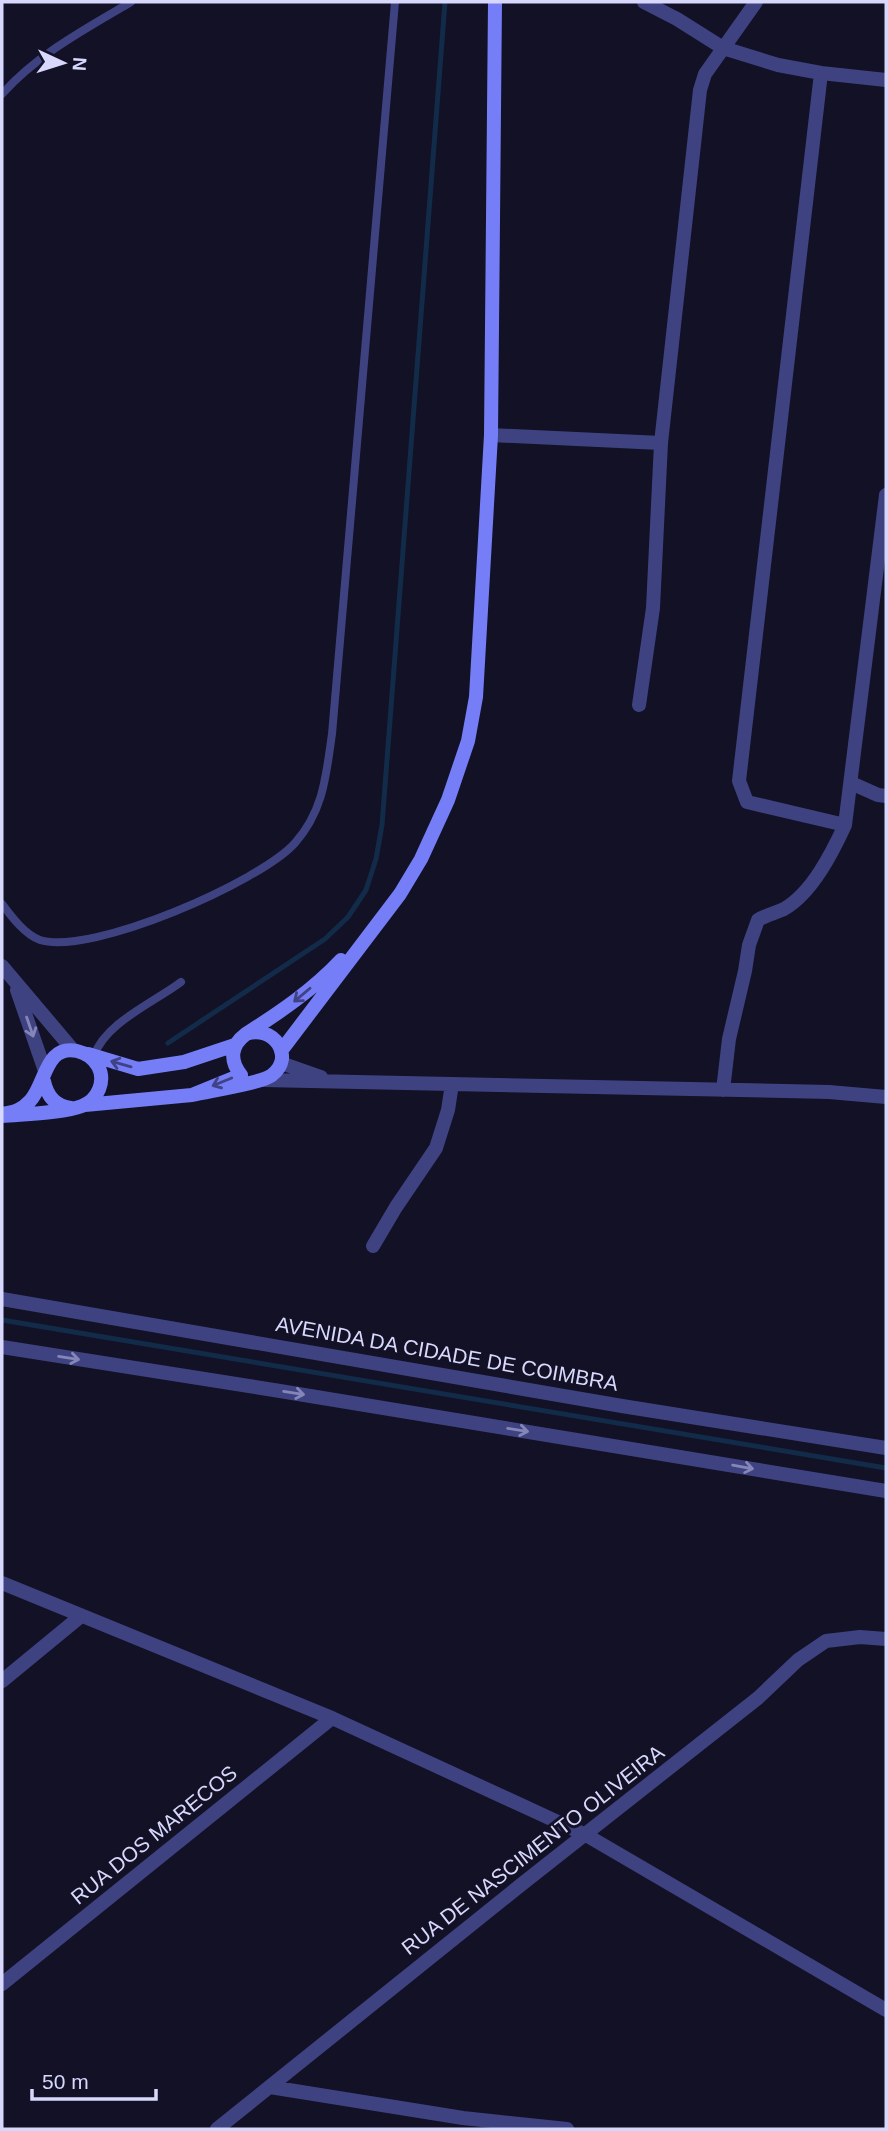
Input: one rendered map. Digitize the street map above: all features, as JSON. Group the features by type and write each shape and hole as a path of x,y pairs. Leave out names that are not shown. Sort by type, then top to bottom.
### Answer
{"street":[{"path":"263,1080 277,1071 281,1057 400,894 421,859 448,800 468,741 476,697 491,435 495,2"},
{"path":"644,2 723,48 778,65 886,80"},
{"path":"639,705 653,608 661,443 700,90 705,74 756,2"},
{"path":"821,73 739,781 747,802 845,825"},
{"path":"491,435 661,443"},
{"path":"723,1090 729,1039 745,971 748,945 758,920 783,909 811,883 833,852 845,825 886,495"},
{"path":"851,783 886,796"},
{"path":"2,1115 19,1111 37,1093 49,1063 64,1052 83,1053 138,1069 184,1062 235,1045 330,972 400,894"},
{"path":"6,974 83,1053 91,1057 101,1073 99,1092 80,1107 66,1108 51,1098 6,974"},
{"path":"246,1034 253,1031 268,1034 274,1038 281,1057 332,1080"},
{"path":"192,1095 241,1075 233,1061 235,1045"},
{"path":"2,1115 192,1095 263,1080 829,1092 886,1097"},
{"path":"373,1246 436,1148 448,1110 452,1084"},
{"name":"AVENIDA DA CIDADE DE COIMBRA","path":"2,1299 622,1406 886,1448"},
{"path":"2,1347 886,1491"},
{"path":"2,1583 332,1718 586,1835 886,2010"},
{"path":"2,1681 81,1616"},
{"name":"RUA DE NASCIMENTO OLIVEIRA","path":"217,2129 758,1698 813,1649 826,1641 860,1637 886,1639"},
{"name":"RUA DOS MARECOS","path":"2,1984 332,1718"},
{"path":"270,2087 463,2118 567,2129"}],"lane":[{"path":"2,94 46,53 131,2"},
{"path":"2,904 23,928 40,940 66,942 120,932 216,895 272,863 294,844 311,821 323,794 332,734 395,2"},
{"path":"83,1053 97,1045 111,1029 181,982"}],"waterway":[{"path":"168,1043 325,939 348,917 366,890 376,859 382,825 445,2"},
{"path":"2,1320 886,1468"}]}
